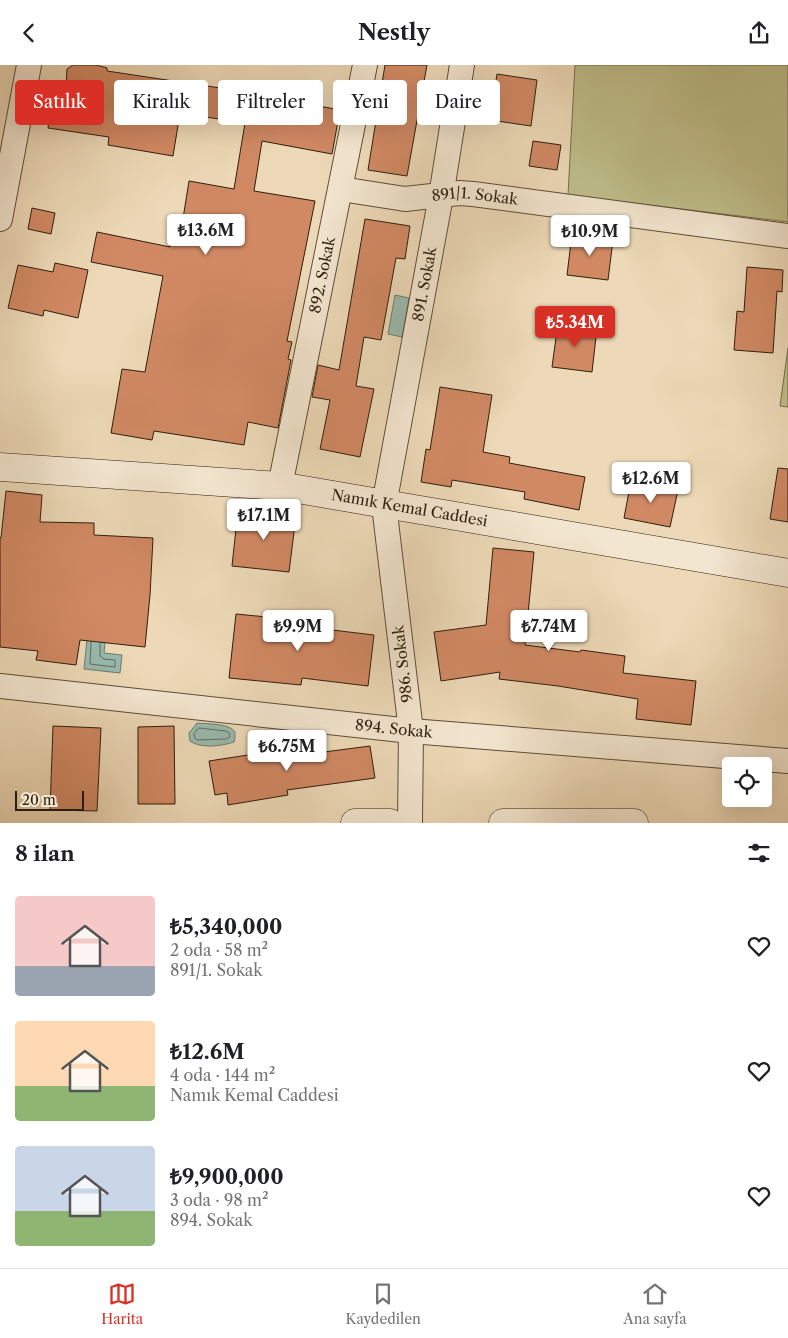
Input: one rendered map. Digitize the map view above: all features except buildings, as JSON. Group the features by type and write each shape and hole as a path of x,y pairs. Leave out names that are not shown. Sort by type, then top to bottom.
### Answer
{"street":[{"path":"0,217 28,65"},
{"name":"892. Sokak","path":"280,486 365,65"},
{"name":"891. Sokak","path":"384,505 441,196 462,65"},
{"name":"891/1. Sokak","path":"341,189 405,199 459,193 473,194 788,236"},
{"name":"Namık Kemal Caddesi","path":"0,467 280,486 788,573"},
{"name":"986. Sokak","path":"384,505 411,731 410,823"},
{"name":"894. Sokak","path":"0,687 411,731 788,761"},
{"path":"355,823 390,823"},
{"path":"503,823 634,823"}],"green space":[{"path":"575,65 788,65 788,222 568,195"},
{"path":"788,348 788,407 780,406"}],"water":[{"path":"395,295 409,298 402,337 388,334"},
{"path":"88,630 106,632 104,653 122,655 120,673 84,669"},
{"path":"197,723 229,727 235,733 234,742 212,746 195,744 190,741 189,733"}]}
